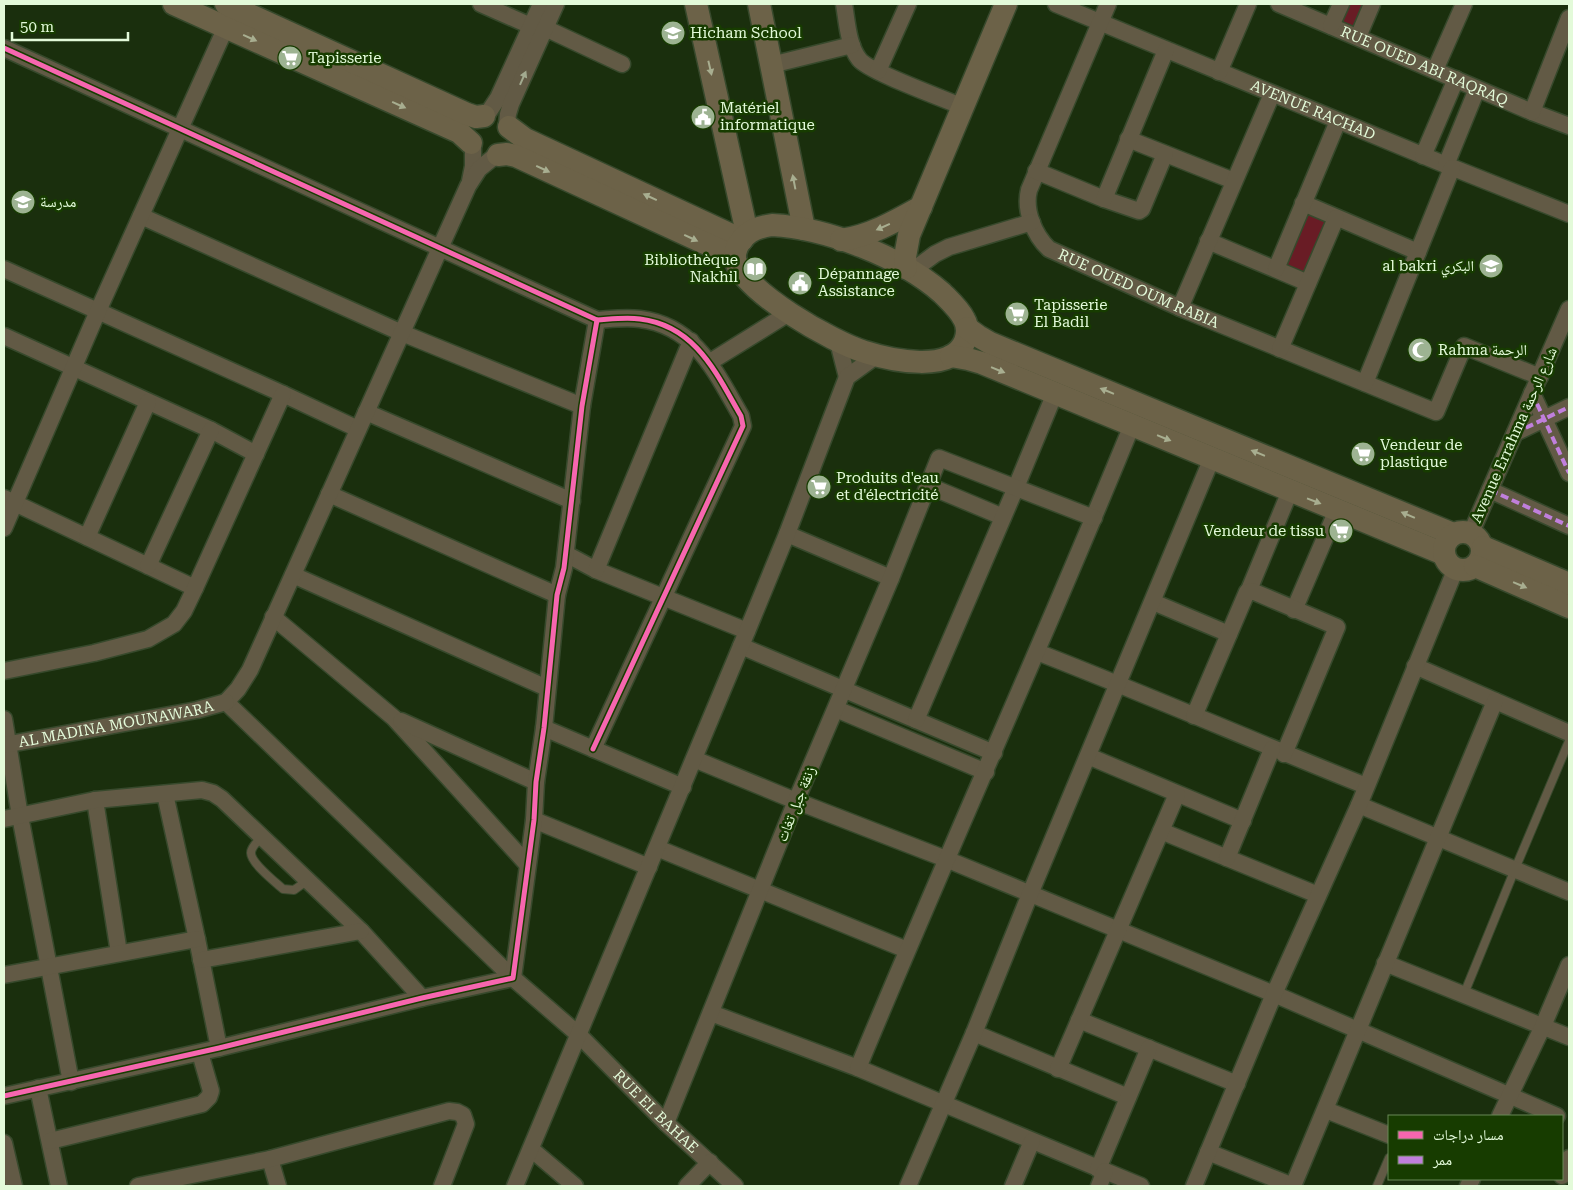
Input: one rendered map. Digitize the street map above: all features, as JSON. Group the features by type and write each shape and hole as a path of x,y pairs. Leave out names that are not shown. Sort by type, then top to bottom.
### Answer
{"street":[{"path":"174,4 231,11 467,114 497,121 526,139 741,243"},
{"path":"481,4 622,64"},
{"path":"468,186 473,166 470,132 472,127 479,119 497,121 508,114 538,27 541,4"},
{"path":"538,27 556,4"},
{"path":"696,4 741,243 738,266 748,279 789,313 838,342 876,356 921,362 939,360 951,356 959,351 963,345 967,328 965,320 950,301 932,285 909,270 873,252 804,229 772,225 762,226 741,243"},
{"path":"758,4 804,229"},
{"path":"844,4 852,45 859,60 878,71 963,107"},
{"path":"878,71 908,4"},
{"path":"909,270 905,257 909,235 1006,4"},
{"name":"AVENUE RACHAD","path":"1056,4 1423,156 1569,214"},
{"name":"RUE OUED OUM RABIA","path":"1108,4 1036,170 1027,196 1032,222 1040,241 1049,249 1180,308 1436,412 1464,346 1540,377"},
{"path":"1220,72 1248,4"},
{"name":"RUE OUED ABI RAQRAQ","path":"1279,4 1477,89 1569,126"},
{"path":"1331,26 1341,4"},
{"path":"1358,38 1372,4"},
{"path":"1435,70 1464,4"},
{"path":"4,528 9,500 73,368 231,11"},
{"path":"231,11 459,132 482,154 516,156 741,243"},
{"path":"1532,112 1569,18"},
{"path":"771,66 852,45"},
{"path":"4,48 598,320 624,318 641,319 657,323 691,341 710,362 741,416 743,426 594,749"},
{"path":"1104,199 1166,50"},
{"path":"1423,156 1456,79"},
{"path":"1365,383 1418,252 1477,89"},
{"path":"1180,308 1272,94"},
{"path":"226,702 238,689 250,670 468,186 479,169 507,148 509,144 511,138 497,121"},
{"path":"1276,269 1338,121"},
{"path":"1128,139 1234,181"},
{"path":"1036,170 1104,199 1141,211 1165,154"},
{"path":"1303,203 1418,252"},
{"path":"841,240 855,238 881,228 921,207"},
{"path":"141,216 402,333 582,406"},
{"path":"1280,349 1336,218"},
{"path":"909,270 949,247 1032,222"},
{"path":"1208,241 1308,283"},
{"path":"4,270 358,429"},
{"name":"Avenue Errahma شارع الرحمة","path":"1194,1186 1274,994 1359,804 1464,550 1569,309"},
{"path":"710,362 789,313"},
{"path":"4,1096 219,1048 422,998 513,978 534,820 536,782 544,728 557,595 566,554 582,406 598,320"},
{"path":"967,328 990,343 1464,550 1569,606"},
{"path":"4,336 211,430 256,454"},
{"path":"596,570 691,341"},
{"path":"838,342 847,377"},
{"path":"515,1186 748,631 847,377 876,356"},
{"path":"951,356 968,359 1055,393 1336,510 1569,584"},
{"path":"916,720 1055,393"},
{"path":"1532,393 1569,473"},
{"path":"4,671 94,653 148,639 174,624 184,611 195,588 283,394"},
{"path":"87,537 148,402"},
{"path":"1515,433 1569,407"},
{"path":"366,412 572,501"},
{"path":"858,1068 946,859 986,772 1132,425"},
{"path":"148,566 211,430"},
{"name":"زنقة جبل تغات","path":"666,1123 761,892 796,801 891,578 939,458 1016,488"},
{"path":"908,1186 974,1033 1212,458"},
{"path":"928,486 1002,517"},
{"path":"1016,488 1094,518"},
{"path":"1490,490 1569,526"},
{"path":"1194,716 1290,492"},
{"path":"329,494 557,595"},
{"path":"9,500 195,588"},
{"path":"1294,610 1336,510"},
{"path":"787,534 891,578"},
{"path":"566,554 596,570 748,631"},
{"path":"293,575 547,688"},
{"path":"1227,858 1337,627 1249,590"},
{"path":"1153,602 1229,634"},
{"path":"273,618 394,718 528,864"},
{"path":"741,646 994,753"},
{"path":"1037,652 1366,786"},
{"path":"1415,666 1569,733"},
{"path":"1208,1152 1293,1186 1495,701"},
{"name":"AL MADINA MOUNAWARA","path":"6,744 197,710 226,702"},
{"name":"RUE EL BAHAE","path":"226,702 513,978 579,1035 666,1123 735,1186"},
{"path":"836,709 986,772"},
{"path":"394,718 536,782"},
{"path":"4,719 6,744 71,1082"},
{"path":"544,728 683,787"},
{"path":"1088,756 1243,821"},
{"path":"694,759 946,859 1274,994 1554,1115"},
{"path":"4,818 95,800 202,790 213,793 222,798 361,931 422,998"},
{"path":"165,794 219,1048"},
{"path":"1058,1069 1177,794"},
{"path":"95,800 119,953"},
{"path":"1359,804 1569,892"},
{"path":"534,820 649,867"},
{"path":"1161,831 1318,895"},
{"path":"657,848 907,950"},
{"path":"201,960 361,931"},
{"path":"4,975 197,939"},
{"path":"1385,962 1569,1037"},
{"path":"1500,1115 1543,1026 1569,965"},
{"path":"711,1013 858,1068 943,1103 1032,1141 1101,1175 1140,1186"},
{"path":"1079,1020 1237,1084"},
{"path":"974,1033 1128,1097"},
{"path":"1101,1175 1128,1097 1150,1048"},
{"path":"50,1141 202,1104 209,1097 211,1091 200,1052"},
{"path":"38,1088 59,1186"},
{"path":"1326,1110 1388,1135"},
{"path":"138,1186 270,1159 449,1111 457,1112 464,1115 466,1124 442,1186"},
{"path":"1013,1186 1032,1141"},
{"path":"5,1149 14,1186"},
{"path":"531,1149 575,1186"},
{"path":"1563,1172 1569,1158"},
{"path":"270,1159 278,1186"},
{"path":"686,1186 710,1162"}],"lane":[{"path":"1464,994 1569,741"},
{"path":"262,837 253,846 251,853 253,861 283,889 294,890 308,880"},
{"path":"1377,1186 1388,1160"}],"shaded area":[{"path":"1341,4 1370,4 1358,37 1331,26"},
{"path":"1303,203 1336,218 1308,283 1276,269"}],"marked path":[{"path":"1532,393 1569,473"},
{"path":"1515,433 1569,407"},
{"path":"1490,490 1569,526"}],"cycle path":[{"path":"4,48 597,320 635,318 659,323 676,331 690,341 702,354 723,384 741,416 743,426 593,749"},
{"path":"4,1096 219,1048 422,998 513,978 534,820 536,782 544,728 557,595 564,568 582,406 597,320"}],"place":[{"name":"Hicham School","path":"673,33"},
{"name":"Tapisserie","path":"290,58"},
{"name":"Matériel informatique","path":"703,117"},
{"name":"مدرسة","path":"23,202"},
{"name":"al bakri البكري","path":"1491,266"},
{"name":"Bibliothèque Nakhil","path":"755,269"},
{"name":"Dépannage Assistance","path":"800,283"},
{"name":"Tapisserie El Badil","path":"1017,314"},
{"name":"Rahma الرحمة","path":"1420,350"},
{"name":"Vendeur de plastique","path":"1363,454"},
{"name":"Produits d'eau et d'électricité","path":"819,487"},
{"name":"Vendeur de tissu","path":"1341,531"}]}
